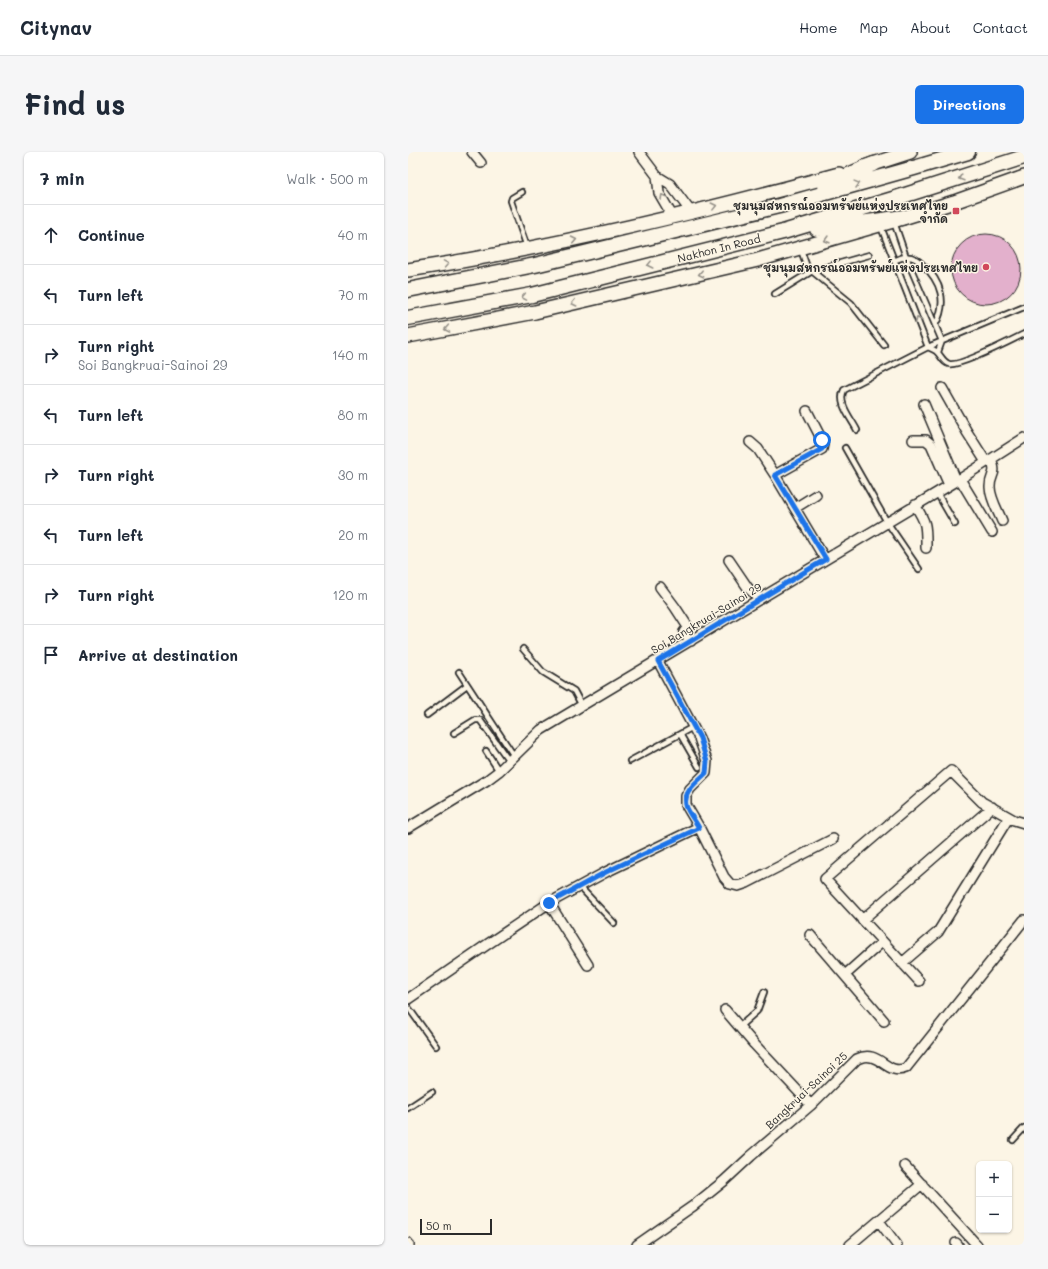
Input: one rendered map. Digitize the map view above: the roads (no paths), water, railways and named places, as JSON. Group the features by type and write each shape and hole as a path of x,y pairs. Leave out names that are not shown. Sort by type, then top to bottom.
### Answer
{"main road":[{"path":"408,270 528,249 673,217 874,164 910,152"},
{"path":"408,290 535,265 779,206 968,152"},
{"name":"Nakhon In Road","path":"408,318 532,295 783,232 1024,157"},
{"path":"779,206 874,164"},
{"name":"Nakhon In Road","path":"408,336 535,312 758,260 954,202 1024,177"},
{"path":"783,232 899,219"}],"street":[{"path":"472,152 482,163"},
{"path":"639,152 657,176 670,184 691,212"},
{"path":"657,176 659,193 673,217"},
{"path":"942,388 970,438 988,461 994,466 995,472 990,486 991,493 1002,521"},
{"path":"924,404 955,481"},
{"path":"775,475 822,449 822,440 807,411"},
{"name":"Soi Bangkruai-Sainoi 29","path":"408,828 475,789 499,771 541,730 658,661 1024,438"},
{"path":"913,440 926,440 931,444 955,481 992,532"},
{"path":"750,442 758,449 775,475 826,559"},
{"path":"795,508 816,495"},
{"path":"915,505 926,524 926,548"},
{"path":"729,560 748,588 760,599"},
{"path":"660,586 688,627 684,632 691,641"},
{"path":"658,661 700,738 707,762 706,773 690,789 686,796 686,805 724,877 730,884 738,886 754,880 833,839"},
{"path":"919,981 824,879 952,771 982,802 1009,817 1024,823"},
{"path":"862,920 992,807"},
{"path":"902,963 938,932 1009,817"},
{"path":"408,999 549,903 606,872 699,828"},
{"path":"549,903 588,965"},
{"name":"Bangkruai-Sainoi 25","path":"637,1245 693,1206 724,1181 811,1105 858,1059 864,1056 872,1056 894,1070 900,1071 906,1068 1024,920"},
{"path":"810,935 884,1021"},
{"path":"845,975 882,942"},
{"path":"725,1010 754,1044 811,1105"},
{"path":"905,1166 977,1245"},
{"path":"850,1245 922,1184"},
{"path":"878,1221 898,1245"}],"lane":[{"path":"522,192 512,198 511,201 528,249"},
{"path":"899,219 906,257 942,341 938,352"},
{"path":"880,225 928,347 938,352 943,361 953,365 1024,334"},
{"path":"801,248 807,267 851,303 884,345"},
{"path":"775,294 812,271 869,255"},
{"path":"894,261 906,257 915,259 921,262 935,279 942,299 942,309 935,325"},
{"path":"857,430 843,405 842,394 844,390 928,347 1024,308"},
{"path":"845,448 887,522 919,569"},
{"path":"936,492 955,524"},
{"path":"524,649 544,672 574,692 582,706"},
{"path":"459,672 511,759"},
{"path":"426,715 467,685"},
{"path":"454,733 475,720 480,720 511,759"},
{"path":"630,761 693,727"},
{"path":"680,734 699,767"},
{"path":"486,751 499,771"},
{"path":"580,887 614,924"},
{"path":"739,1027 757,1011 764,992"},
{"path":"408,1008 436,1046"},
{"path":"408,1108 432,1092"},
{"path":"1013,1140 1024,1128"}],"place":[{"name":"ชุมนุมสหกรณ์ออมทรัพย์แห่งประเทศไทย จำกัด","path":"956,211"},
{"name":"ชุมนุมสหกรณ์ออมทรัพย์แห่งประเทศไทย","path":"986,267"}]}
